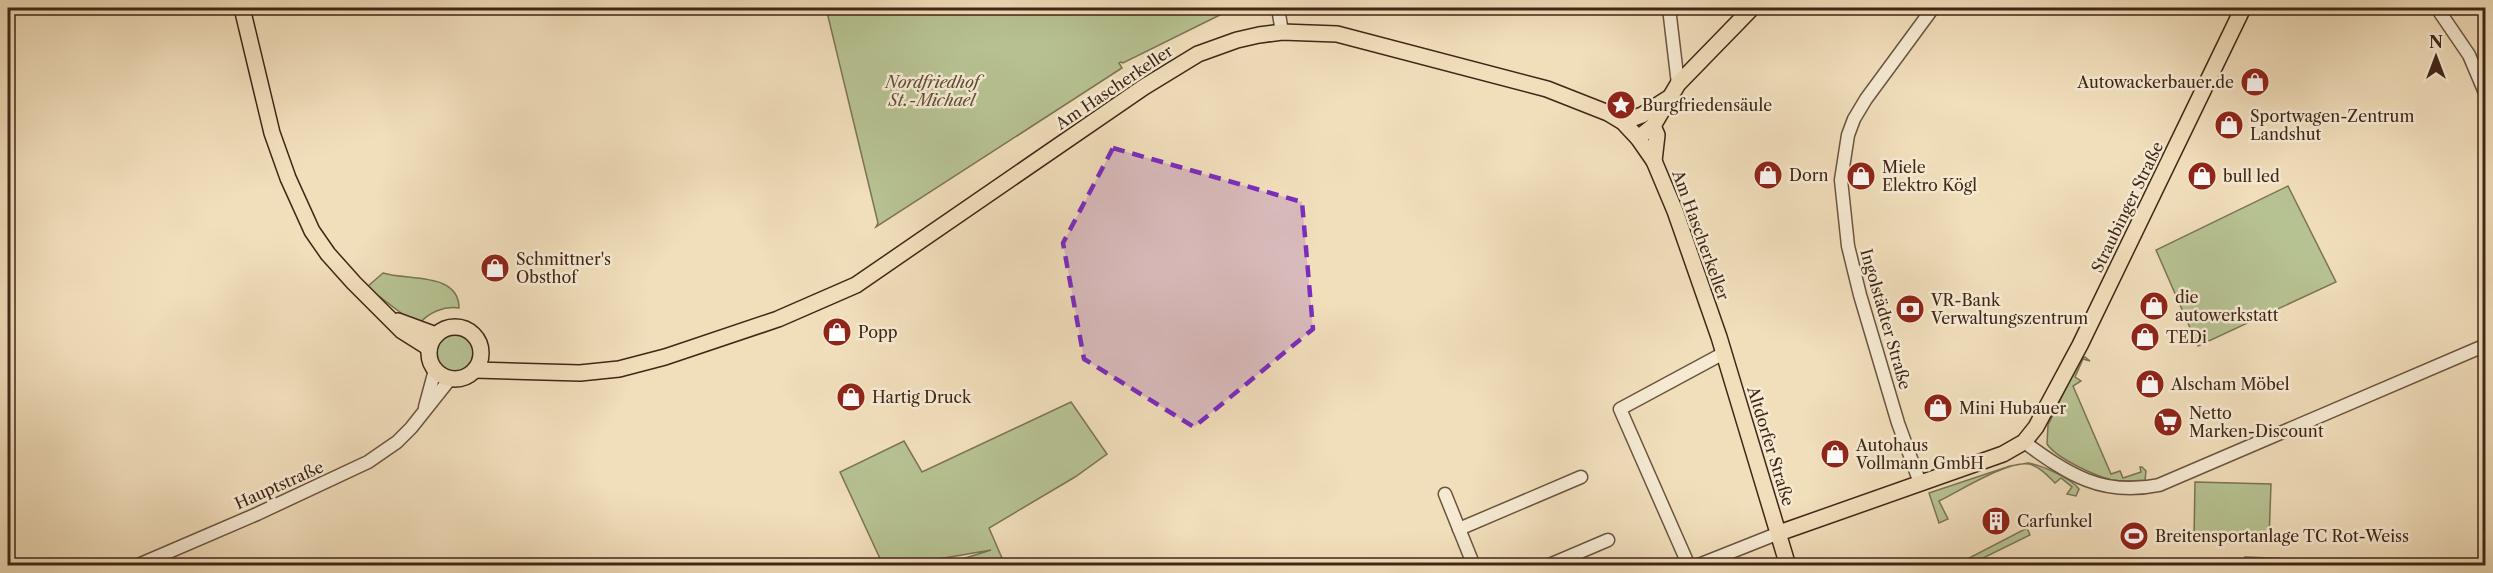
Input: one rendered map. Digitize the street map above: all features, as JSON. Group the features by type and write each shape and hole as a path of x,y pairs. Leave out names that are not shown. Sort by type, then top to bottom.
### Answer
{"main road":[{"path":"242,8 272,133 288,177 310,225 328,254 354,283 393,319 433,342"},
{"path":"1623,122 1642,115 1674,91 1752,8"},
{"name":"Straubinger Straße","path":"1779,532 2003,454 2024,442 2053,398 2080,345 2243,8"},
{"name":"Am Hascherkeller","path":"516,370 542,373 601,372 677,353 778,319 856,285 1171,69 1223,44 1282,32 1337,34 1371,42 1547,89 1599,109 1623,122 1654,161 1675,211 1719,337"},
{"path":"1638,138 1653,126 1674,91"},
{"path":"1653,126 1657,135 1654,161"},
{"path":"448,327 464,328 476,337 482,355 475,370 464,378 450,379 435,370 430,360 433,342 448,327"},
{"name":"Altdorfer Straße","path":"1719,337 1788,566"},
{"path":"482,355 516,370"},
{"path":"475,370 486,372 516,370"}],"street":[{"path":"1278,8 1282,32"},
{"path":"1669,8 1674,91"},
{"name":"Ingolstädter Straße","path":"1920,483 1898,423 1882,361 1860,296 1848,246 1840,180 1848,135 1854,119 1866,99 1933,8"},
{"path":"2437,8 2469,55 2486,95"},
{"path":"2024,442 2085,481 2130,489 2146,487 2159,484 2486,345"},
{"path":"1689,566 1620,409 1724,353"},
{"name":"Hauptstraße","path":"423,414 435,370"},
{"name":"Hauptstraße","path":"136,566 368,462 397,442 423,414 450,379"},
{"path":"1458,529 1581,477"},
{"path":"1445,494 1474,566"},
{"path":"1696,566 1779,532"},
{"path":"1547,566 1608,540"}],"highlighted area":[{"path":"1113,148 1302,202 1313,329 1194,427 1084,359 1063,243"}],"green space":[{"name":"Nordfriedhof St.-Michael","path":"826,8 1234,8 1119,63 1122,68 876,227 878,223"},
{"path":"2288,186 2336,282 2198,346 2156,250"},
{"path":"383,273 442,283 451,288 457,296 459,308 437,311 427,316 419,324 367,287"},
{"path":"456,332 464,333 471,338 476,345 476,361 471,368 464,373 456,374 448,373 441,368 436,361 435,353 436,345 441,338 448,333"},
{"path":"2085,357 2090,361 2083,359 2075,377 2081,381 2073,386 2111,474 2120,471 2123,478 2141,472 2140,467 2142,467 2146,471 2145,480 2120,481 2105,478 2086,471 2067,460 2047,444 2048,425 2080,359"},
{"path":"1071,402 1107,454 1075,477 989,528 1005,565 943,565 991,550 903,565 883,565 840,472 904,441 922,472"},
{"path":"2022,464 2034,464 2063,476 2079,489 2076,496 2067,494 2072,487 2061,478 2055,483 2037,467"},
{"path":"2016,465 1983,478 1939,501 1948,519 1939,523 1929,493 2010,466"},
{"path":"2195,482 2271,484 2269,540 2194,538"},
{"path":"2027,528 2030,535 1969,565 1967,559"},
{"path":"2245,557 2295,559 2294,565 2245,565"}],"place":[{"name":"Autowackerbauer.de","path":"2255,82"},
{"name":"Burgfriedensäule","path":"1621,105"},
{"name":"Sportwagen-Zentrum Landshut","path":"2229,125"},
{"name":"Dorn","path":"1768,175"},
{"name":"Miele Elektro Kögl","path":"1861,176"},
{"name":"bull led","path":"2202,176"},
{"name":"Schmittner's Obsthof","path":"495,268"},
{"name":"die autowerkstatt","path":"2154,306"},
{"name":"VR-Bank Verwaltungszentrum","path":"1910,309"},
{"name":"Popp","path":"837,332"},
{"name":"TEDi","path":"2145,337"},
{"name":"Alscham Möbel","path":"2150,384"},
{"name":"Hartig Druck","path":"851,397"},
{"name":"Mini Hubauer","path":"1938,408"},
{"name":"Netto Marken-Discount","path":"2168,422"},
{"name":"Autohaus Vollmann GmbH","path":"1835,454"},
{"name":"Carfunkel","path":"1996,521"},
{"name":"Breitensportanlage TC Rot-Weiss","path":"2134,536"}]}
